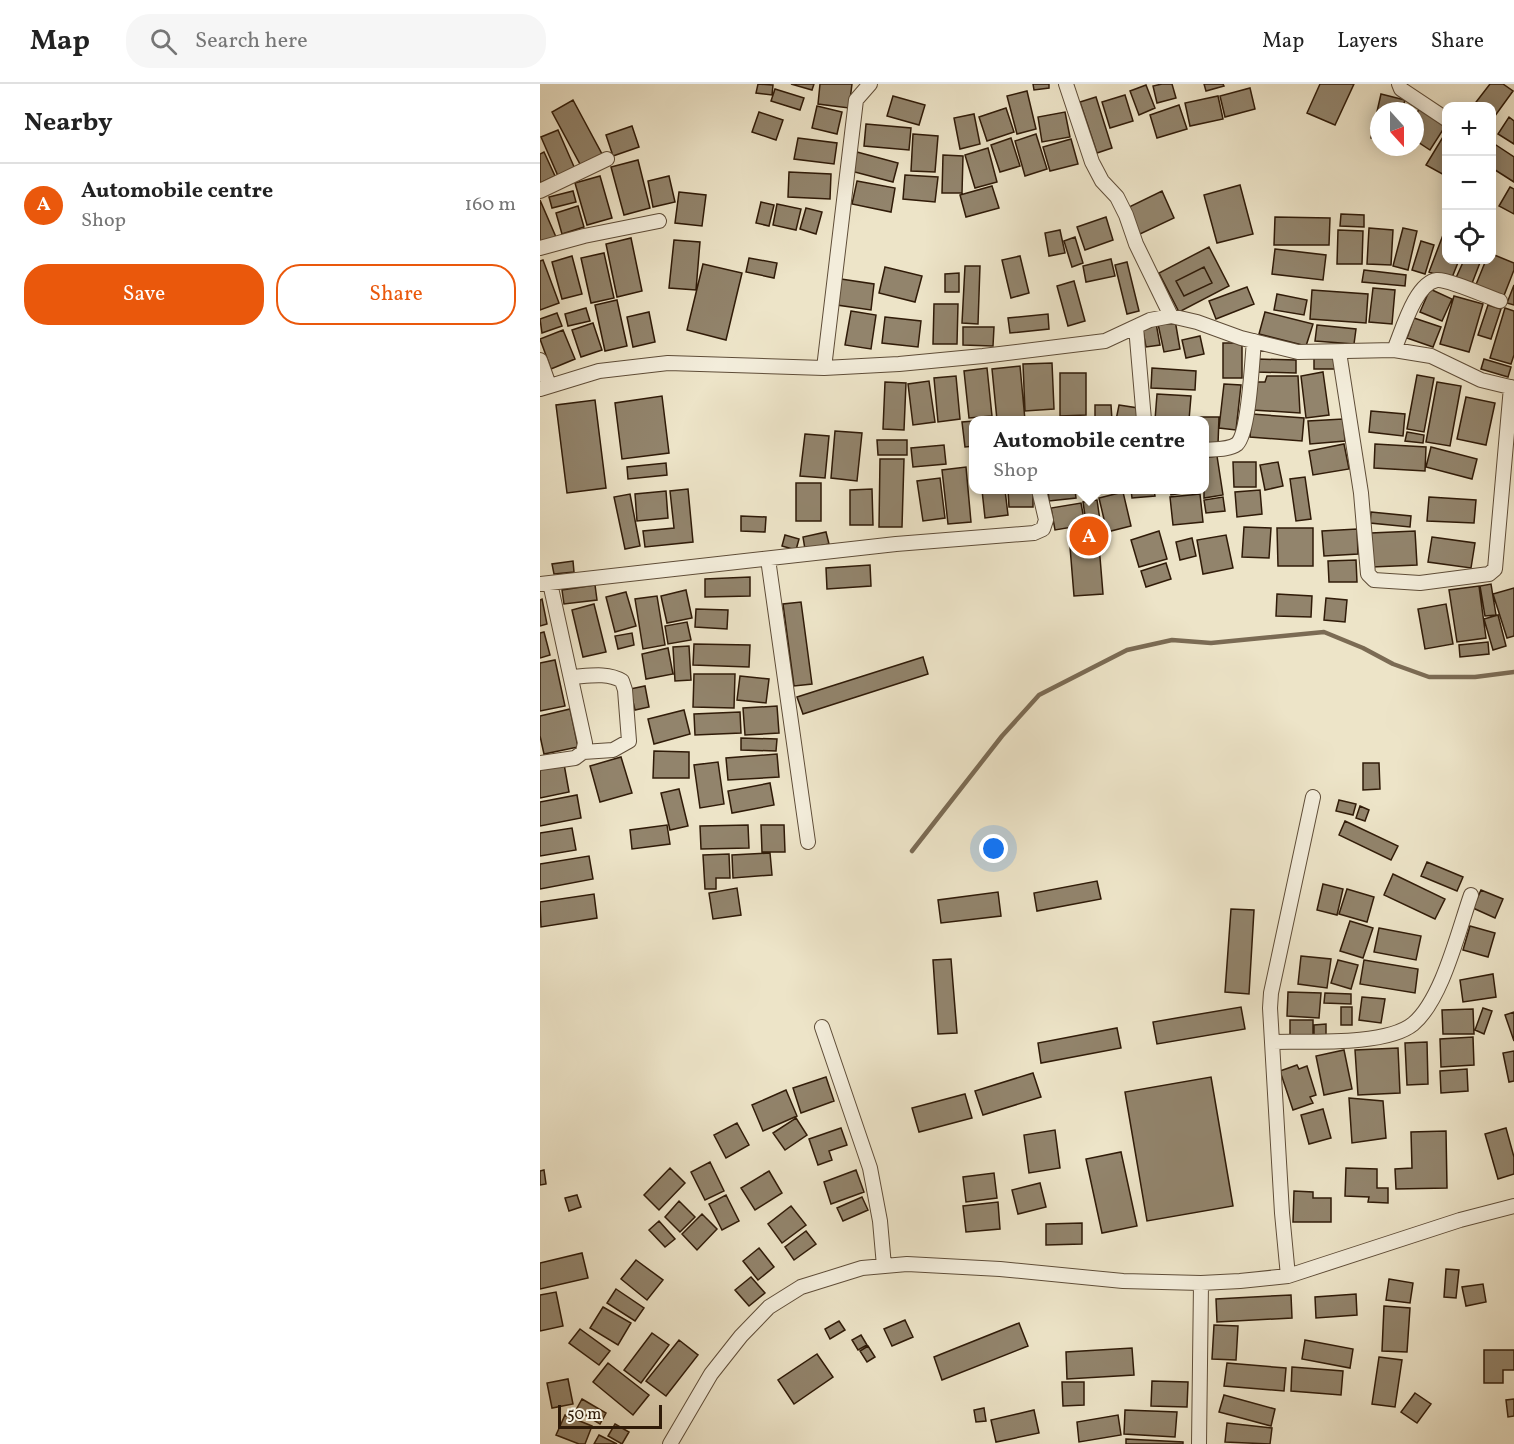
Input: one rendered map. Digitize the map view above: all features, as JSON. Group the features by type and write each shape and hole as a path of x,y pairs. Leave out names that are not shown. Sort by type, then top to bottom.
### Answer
{"street":[{"path":"824,368 855,100 870,84"},
{"path":"1066,84 1092,162 1102,181 1117,196 1136,244 1171,316"},
{"path":"1399,84 1401,89 1442,116"},
{"path":"540,191 607,159"},
{"path":"540,248 584,236 659,221"},
{"path":"1394,350 1419,292 1429,283 1442,280 1500,301"},
{"path":"540,360 544,387 599,371 668,363 824,368 899,364 1094,342 1105,340 1150,320 1171,316 1298,352 1394,350 1431,356 1481,380 1513,388 1495,569 1489,574 1420,583 1374,580 1368,574 1361,493 1338,352"},
{"path":"1136,327 1144,416"},
{"path":"1209,450 1228,448 1237,443 1245,429 1254,341"},
{"path":"583,752 584,736 572,677 545,584 896,544 1034,532 1043,529 1046,520 1041,494"},
{"path":"768,559 808,842"},
{"path":"540,763 575,758 583,752 613,750 628,741 625,690 622,681 616,677 598,675 572,677"},
{"path":"1288,1276 1270,1008 1271,993 1313,797"},
{"path":"1272,1042 1357,1040 1392,1034 1411,1026 1426,1010 1438,988 1471,895"},
{"path":"822,1027 870,1168 880,1221 884,1266"},
{"path":"670,1444 711,1374 741,1336 769,1307 801,1287 862,1268 907,1264 1000,1269 1123,1281 1201,1283 1288,1276 1460,1220 1514,1206"},
{"path":"1199,1444 1201,1283"}],"building":[{"path":"758,84 773,85 772,95 756,93"},
{"path":"791,84 814,84 812,90"},
{"path":"820,84 852,84 849,108 818,104"},
{"path":"1033,84 1049,84 1049,88 1034,90"},
{"path":"1172,84 1176,98 1157,103 1153,86"},
{"path":"1204,84 1223,84 1224,86 1206,91"},
{"path":"1320,84 1354,84 1335,125 1307,113"},
{"path":"1490,84 1503,84 1513,91 1496,114 1496,102 1476,102"},
{"path":"1146,85 1155,108 1139,115 1130,91"},
{"path":"1250,88 1255,109 1225,117 1220,96"},
{"path":"775,89 804,98 800,110 771,101"},
{"path":"1027,91 1036,129 1017,134 1007,96"},
{"path":"1381,94 1405,100 1404,102 1379,102"},
{"path":"1125,95 1133,121 1110,128 1102,102"},
{"path":"893,96 925,105 919,125 887,116"},
{"path":"1218,96 1223,119 1190,126 1185,103"},
{"path":"1096,97 1112,148 1097,153 1080,102"},
{"path":"573,100 602,154 581,166 552,112"},
{"path":"1179,105 1187,129 1157,138 1150,115"},
{"path":"817,106 842,112 837,134 812,128"},
{"path":"1006,108 1014,132 987,141 979,117"},
{"path":"1424,109 1442,122 1442,131 1430,150 1424,146"},
{"path":"759,112 783,120 776,140 752,132"},
{"path":"1065,112 1070,137 1042,142 1038,117"},
{"path":"974,114 980,144 960,149 954,118"},
{"path":"1509,117 1514,121 1514,144 1498,134"},
{"path":"866,124 911,128 909,150 864,146"},
{"path":"632,126 639,147 613,156 606,135"},
{"path":"558,130 575,169 558,176 541,137"},
{"path":"913,134 938,136 935,172 911,171"},
{"path":"1036,134 1047,169 1025,176 1015,141"},
{"path":"798,138 837,143 834,164 794,159"},
{"path":"1011,138 1020,166 1000,172 991,145"},
{"path":"1071,139 1078,164 1050,171 1043,147"},
{"path":"1442,139 1442,174 1426,165"},
{"path":"1496,145 1514,157 1514,182 1496,171"},
{"path":"988,148 997,182 975,188 965,155"},
{"path":"544,152 555,176 540,183 540,154"},
{"path":"857,152 898,163 893,182 851,171"},
{"path":"943,155 963,156 962,193 942,193"},
{"path":"638,160 650,208 624,215 611,167"},
{"path":"789,172 831,174 830,199 788,197"},
{"path":"905,175 938,177 935,202 903,199"},
{"path":"600,176 612,218 587,225 575,183"},
{"path":"669,176 675,202 653,207 648,181"},
{"path":"857,181 895,188 891,212 852,204"},
{"path":"1240,185 1253,234 1217,243 1204,195"},
{"path":"992,186 999,208 966,217 960,195"},
{"path":"1510,187 1514,189 1514,214 1499,206"},
{"path":"573,191 576,202 552,208 549,197"},
{"path":"1162,191 1174,218 1140,234 1127,208"},
{"path":"679,192 706,195 702,226 675,223"},
{"path":"540,200 556,237 540,243"},
{"path":"761,202 774,205 769,226 756,223"},
{"path":"777,204 801,209 796,230 773,225"},
{"path":"578,206 584,227 562,234 556,213"},
{"path":"806,208 822,212 816,234 800,229"},
{"path":"1341,214 1364,215 1364,227 1340,226"},
{"path":"1106,217 1113,240 1085,250 1077,227"},
{"path":"1275,217 1330,218 1329,245 1274,245"},
{"path":"1369,228 1393,230 1391,265 1367,264"},
{"path":"1403,228 1417,231 1408,270 1393,266"},
{"path":"1060,230 1065,253 1049,256 1045,233"},
{"path":"1338,230 1363,231 1362,264 1337,264"},
{"path":"1075,237 1083,263 1072,267 1064,241"},
{"path":"631,238 642,291 617,297 606,244"},
{"path":"1442,238 1442,264 1457,264 1451,280 1429,272"},
{"path":"674,240 700,242 696,290 669,288"},
{"path":"1421,241 1434,245 1425,274 1412,270"},
{"path":"1209,247 1229,286 1179,312 1159,273","holes":["1204,267 1212,283 1184,296 1176,281"]},
{"path":"1275,249 1326,255 1323,280 1272,274"},
{"path":"604,253 614,298 591,303 581,258"},
{"path":"572,256 582,294 562,299 552,262"},
{"path":"1020,256 1029,293 1011,298 1002,260"},
{"path":"1496,256 1514,263 1514,270 1503,298 1475,287 1484,264 1496,264"},
{"path":"749,258 777,263 774,278 746,272"},
{"path":"1111,259 1115,276 1086,282 1083,266"},
{"path":"543,260 559,303 540,310 540,261"},
{"path":"1127,262 1139,311 1127,314 1115,265"},
{"path":"703,264 742,273 726,340 687,330"},
{"path":"1462,264 1479,264 1471,286 1455,280"},
{"path":"965,266 980,266 978,324 962,323"},
{"path":"885,267 922,276 915,302 879,293"},
{"path":"1204,267 1212,283 1184,296 1176,281"},
{"path":"1364,270 1406,275 1405,286 1362,282"},
{"path":"959,273 959,292 945,292 945,274"},
{"path":"841,279 874,284 871,310 837,305"},
{"path":"1074,281 1085,321 1068,326 1057,286"},
{"path":"1514,285 1514,305 1507,303"},
{"path":"1247,287 1254,304 1216,319 1209,301"},
{"path":"1373,288 1395,290 1392,324 1369,322"},
{"path":"1430,289 1452,299 1442,321 1420,312"},
{"path":"1312,290 1368,294 1366,323 1310,319"},
{"path":"1277,294 1307,300 1304,315 1274,310"},
{"path":"1454,296 1483,304 1469,352 1440,344"},
{"path":"617,300 627,346 605,351 595,305"},
{"path":"934,304 958,304 957,344 933,344"},
{"path":"1488,305 1501,309 1491,339 1478,335"},
{"path":"586,308 590,321 568,326 565,314"},
{"path":"1505,308 1514,311 1514,355 1511,364 1490,358"},
{"path":"851,311 876,315 871,349 845,345"},
{"path":"649,312 655,342 633,347 627,317"},
{"path":"1265,312 1313,324 1306,346 1259,334"},
{"path":"557,313 562,326 542,333 540,319"},
{"path":"1048,314 1049,329 1010,333 1008,318"},
{"path":"885,317 921,321 918,347 882,343"},
{"path":"1414,318 1441,327 1433,347 1407,338"},
{"path":"1175,320 1180,349 1164,352 1158,324"},
{"path":"593,323 602,350 581,357 572,330"},
{"path":"1156,323 1160,345 1146,347 1142,326"},
{"path":"1317,325 1356,329 1354,344 1315,341"},
{"path":"963,327 994,327 993,346 963,345"},
{"path":"563,330 575,359 551,369 540,339"},
{"path":"1200,336 1204,354 1186,358 1182,340"},
{"path":"1223,343 1242,343 1242,378 1223,378"},
{"path":"1314,357 1337,357 1336,369 1314,369"},
{"path":"1257,359 1296,360 1296,373 1257,372"},
{"path":"1484,359 1511,367 1508,377 1481,369"},
{"path":"1052,363 1054,409 1025,411 1023,364"},
{"path":"1020,366 1025,416 997,416 992,369"},
{"path":"987,368 992,416 969,416 969,418 964,371"},
{"path":"1152,368 1196,371 1195,390 1151,388"},
{"path":"1323,372 1329,415 1306,418 1301,376"},
{"path":"1060,373 1086,373 1086,415 1060,416"},
{"path":"1417,375 1434,378 1424,432 1407,429"},
{"path":"956,376 960,419 938,422 934,378"},
{"path":"1267,376 1298,376 1300,413 1253,410 1255,382 1265,382"},
{"path":"929,381 935,422 913,425 908,384"},
{"path":"885,382 906,383 904,430 883,429"},
{"path":"1437,382 1461,386 1450,446 1426,442"},
{"path":"1224,384 1241,385 1236,430 1219,428"},
{"path":"1157,394 1191,396 1189,416 1155,416"},
{"path":"662,396 669,453 622,459 615,403"},
{"path":"1466,397 1495,403 1486,445 1457,439"},
{"path":"595,400 606,488 567,493 556,405"},
{"path":"1095,405 1111,405 1112,416 1095,416"},
{"path":"1119,405 1138,408 1137,416 1117,416"},
{"path":"1371,411 1405,414 1403,436 1369,432"},
{"path":"1252,414 1304,418 1302,441 1250,437"},
{"path":"1209,417 1219,417 1218,444 1209,444"},
{"path":"1343,419 1345,441 1310,444 1308,421"},
{"path":"969,421 969,447 965,447 962,422"},
{"path":"835,431 862,433 857,481 831,478"},
{"path":"1407,432 1424,435 1423,443 1405,441"},
{"path":"805,434 829,436 825,478 800,476"},
{"path":"877,440 907,440 907,455 878,455"},
{"path":"1344,444 1349,469 1313,475 1309,451"},
{"path":"1375,444 1426,447 1425,471 1374,468"},
{"path":"944,445 946,464 913,467 911,448"},
{"path":"1431,447 1477,459 1472,479 1426,467"},
{"path":"1217,456 1223,495 1204,498 1204,494 1209,494 1209,457"},
{"path":"880,459 904,459 902,527 879,527"},
{"path":"1233,462 1256,462 1256,487 1234,487"},
{"path":"1278,462 1283,486 1265,490 1260,465"},
{"path":"666,463 667,475 628,479 627,467"},
{"path":"966,467 971,522 948,524 942,470"},
{"path":"1305,477 1311,519 1296,521 1290,479"},
{"path":"940,478 945,518 923,521 917,481"},
{"path":"796,483 821,483 821,521 796,521"},
{"path":"688,489 693,542 645,547 643,531 674,528 670,491"},
{"path":"872,489 873,525 850,525 850,490"},
{"path":"1260,490 1262,514 1237,517 1235,492"},
{"path":"666,491 668,518 637,521 635,494"},
{"path":"630,494 640,546 625,549 614,497"},
{"path":"982,494 1005,494 1008,515 985,518"},
{"path":"1008,494 1033,494 1033,507 1009,507"},
{"path":"1048,494 1076,494 1076,498 1049,501"},
{"path":"1123,494 1131,526 1107,532 1099,498"},
{"path":"1132,494 1155,494 1155,496 1132,498"},
{"path":"1200,494 1203,522 1173,525 1170,497"},
{"path":"1223,497 1225,511 1206,513 1204,500"},
{"path":"1429,497 1476,500 1474,523 1427,521"},
{"path":"1097,500 1101,527 1087,529 1083,502"},
{"path":"1081,503 1085,525 1055,530 1051,508"},
{"path":"1371,512 1411,516 1410,527 1370,523"},
{"path":"741,516 766,517 765,532 741,531"},
{"path":"1244,527 1271,528 1269,558 1242,557"},
{"path":"1277,528 1313,528 1313,566 1278,566"},
{"path":"1357,529 1358,554 1324,556 1322,531"},
{"path":"1159,531 1167,559 1139,567 1131,540"},
{"path":"1415,531 1417,565 1372,567 1371,533"},
{"path":"826,532 829,544 805,549 803,537"},
{"path":"785,535 799,539 796,550 782,546"},
{"path":"1226,535 1233,568 1203,574 1197,540"},
{"path":"1432,537 1475,543 1471,568 1428,562"},
{"path":"1192,538 1196,556 1180,560 1176,542"},
{"path":"1099,545 1103,594 1074,596 1070,547"},
{"path":"1356,560 1357,582 1329,582 1328,561"},
{"path":"573,561 574,572 554,574 552,564"},
{"path":"1166,563 1171,579 1146,587 1141,571"},
{"path":"870,565 871,586 827,589 826,568"},
{"path":"750,577 750,596 705,597 705,579"},
{"path":"1491,584 1496,615 1485,616 1480,586"},
{"path":"595,585 597,600 564,604 562,590"},
{"path":"1479,586 1486,638 1457,642 1449,590"},
{"path":"1514,588 1514,636 1507,638 1493,594"},
{"path":"686,590 692,618 667,623 661,596"},
{"path":"626,592 636,626 615,632 606,597"},
{"path":"1277,594 1312,596 1311,617 1276,616"},
{"path":"657,596 665,645 643,649 635,599"},
{"path":"1326,598 1347,600 1345,622 1324,620"},
{"path":"542,599 547,624 540,626 540,600"},
{"path":"801,602 812,684 794,686 783,604"},
{"path":"594,604 606,652 583,657 572,610"},
{"path":"1446,604 1453,644 1425,649 1418,609"},
{"path":"696,609 728,610 727,629 695,627"},
{"path":"1498,615 1506,646 1493,650 1484,619"},
{"path":"687,622 691,640 668,644 665,626"},
{"path":"544,632 550,655 540,658 540,633"},
{"path":"632,633 634,645 618,649 615,636"},
{"path":"1488,642 1489,654 1460,657 1459,645"},
{"path":"694,644 750,645 749,667 693,665"},
{"path":"689,646 691,680 675,681 673,647"},
{"path":"668,648 673,674 646,679 642,654"},
{"path":"923,657 928,674 803,714 797,697"},
{"path":"555,660 565,706 540,711 540,663"},
{"path":"694,674 735,674 734,708 693,707"},
{"path":"740,676 769,679 766,703 737,700"},
{"path":"645,686 649,707 635,710 630,689"},
{"path":"777,706 779,733 745,735 743,708"},
{"path":"570,709 578,747 544,754 540,736 540,716"},
{"path":"684,710 690,734 654,744 648,719"},
{"path":"740,712 741,733 695,735 694,714"},
{"path":"741,738 777,739 776,751 741,750"},
{"path":"654,751 689,752 689,778 653,778"},
{"path":"777,754 779,777 728,780 726,758"},
{"path":"621,757 632,793 600,802 590,766"},
{"path":"718,762 724,804 700,808 694,765"},
{"path":"1363,763 1379,763 1380,789 1363,790"},
{"path":"564,764 569,792 540,798 540,769"},
{"path":"770,783 774,805 732,813 728,791"},
{"path":"679,789 688,826 670,830 661,793"},
{"path":"577,795 581,818 540,826 540,802"},
{"path":"1339,800 1356,804 1353,815 1336,811"},
{"path":"1360,806 1369,810 1365,821 1356,818"},
{"path":"1345,821 1398,846 1391,860 1339,835"},
{"path":"667,825 670,844 632,849 630,830"},
{"path":"748,825 749,848 701,849 700,826"},
{"path":"761,825 784,825 785,852 762,852"},
{"path":"572,828 576,850 540,856 540,833"},
{"path":"770,853 772,875 733,878 732,855"},
{"path":"729,854 730,878 716,878 716,889 705,889 703,855"},
{"path":"589,856 593,879 540,889 540,864"},
{"path":"1427,862 1463,877 1457,891 1421,876"},
{"path":"1393,874 1445,899 1435,919 1384,895"},
{"path":"1097,881 1101,899 1037,911 1034,893"},
{"path":"1323,884 1343,889 1337,915 1317,910"},
{"path":"737,888 741,915 713,919 709,893"},
{"path":"1347,889 1374,897 1367,922 1339,914"},
{"path":"1481,890 1503,899 1495,918 1473,908"},
{"path":"998,892 1001,916 941,923 938,900"},
{"path":"594,894 597,918 541,927 540,902"},
{"path":"1231,909 1254,910 1249,994 1225,992"},
{"path":"1350,921 1373,928 1363,958 1340,951"},
{"path":"1470,926 1495,933 1488,957 1463,950"},
{"path":"1379,928 1421,936 1416,960 1374,952"},
{"path":"1301,956 1331,959 1327,988 1298,984"},
{"path":"951,959 957,1033 938,1034 933,960"},
{"path":"1338,960 1358,965 1351,989 1331,983"},
{"path":"1364,960 1418,969 1415,993 1360,984"},
{"path":"1493,974 1496,997 1463,1002 1460,980"},
{"path":"1288,992 1321,993 1319,1018 1287,1016"},
{"path":"1325,993 1351,994 1351,1004 1324,1003"},
{"path":"1362,997 1385,999 1381,1023 1359,1020"},
{"path":"1241,1007 1245,1029 1157,1044 1153,1022"},
{"path":"1341,1007 1352,1007 1352,1025 1341,1025"},
{"path":"1483,1008 1492,1011 1484,1034 1475,1030"},
{"path":"1473,1009 1474,1034 1443,1034 1442,1010"},
{"path":"1514,1012 1514,1041 1505,1015"},
{"path":"1290,1020 1313,1020 1313,1037 1290,1037"},
{"path":"1326,1024 1326,1038 1314,1038 1314,1025"},
{"path":"1117,1028 1121,1048 1041,1063 1038,1043"},
{"path":"1473,1037 1474,1065 1441,1067 1440,1039"},
{"path":"1427,1042 1428,1084 1407,1085 1405,1043"},
{"path":"1398,1048 1400,1093 1358,1095 1355,1050"},
{"path":"1344,1050 1352,1089 1324,1095 1316,1056"},
{"path":"1514,1051 1514,1081 1509,1082 1503,1053"},
{"path":"1297,1065 1299,1069 1307,1066 1316,1095 1310,1097 1313,1103 1293,1110 1280,1071"},
{"path":"1467,1069 1468,1091 1441,1093 1440,1071"},
{"path":"1033,1073 1041,1097 983,1115 975,1091"},
{"path":"826,1077 834,1101 801,1113 793,1088"},
{"path":"1211,1077 1233,1206 1147,1221 1125,1092"},
{"path":"786,1090 797,1116 763,1131 752,1105"},
{"path":"965,1094 972,1118 919,1132 912,1108"},
{"path":"1349,1098 1383,1101 1386,1138 1352,1143"},
{"path":"1323,1109 1331,1138 1309,1144 1301,1115"},
{"path":"796,1118 807,1135 785,1150 773,1133"},
{"path":"737,1123 749,1145 726,1158 714,1135"},
{"path":"841,1128 847,1145 829,1151 832,1160 818,1165 809,1139"},
{"path":"1506,1128 1514,1157 1514,1174 1498,1179 1485,1134"},
{"path":"1055,1130 1060,1168 1029,1173 1024,1135"},
{"path":"1446,1131 1447,1188 1396,1189 1395,1169 1412,1168 1411,1132"},
{"path":"1121,1152 1137,1226 1102,1233 1086,1159"},
{"path":"710,1162 724,1191 705,1200 691,1172"},
{"path":"670,1168 685,1183 659,1210 644,1195"},
{"path":"1346,1168 1377,1169 1377,1188 1388,1188 1388,1203 1368,1202 1369,1197 1345,1196"},
{"path":"544,1170 546,1184 540,1185 540,1171"},
{"path":"856,1170 864,1192 831,1204 824,1182"},
{"path":"769,1171 782,1193 755,1210 741,1188"},
{"path":"994,1173 997,1198 966,1202 963,1177"},
{"path":"1040,1183 1046,1207 1018,1214 1012,1190"},
{"path":"1294,1191 1313,1192 1313,1198 1331,1198 1331,1222 1293,1222"},
{"path":"577,1195 581,1207 569,1211 565,1198"},
{"path":"726,1195 739,1221 722,1230 709,1204"},
{"path":"862,1197 868,1210 843,1221 837,1208"},
{"path":"679,1201 695,1217 680,1232 665,1217"},
{"path":"998,1202 1000,1229 966,1232 963,1206"},
{"path":"791,1206 806,1225 782,1243 768,1224"},
{"path":"702,1214 717,1229 697,1250 682,1234"},
{"path":"659,1221 675,1239 665,1247 649,1230"},
{"path":"1082,1223 1082,1244 1046,1245 1046,1224"},
{"path":"806,1231 816,1244 794,1260 785,1247"},
{"path":"759,1248 774,1267 758,1280 743,1261"},
{"path":"582,1253 588,1278 540,1289 540,1263"},
{"path":"636,1260 663,1280 647,1300 621,1279"},
{"path":"1446,1269 1459,1270 1456,1298 1444,1297"},
{"path":"751,1277 765,1293 749,1306 735,1290"},
{"path":"1389,1279 1413,1283 1410,1303 1386,1300"},
{"path":"1483,1284 1486,1302 1466,1306 1462,1287"},
{"path":"616,1289 644,1308 635,1321 607,1303"},
{"path":"556,1292 563,1326 540,1331 540,1295"},
{"path":"1356,1294 1357,1315 1316,1318 1315,1297"},
{"path":"1291,1295 1292,1318 1217,1322 1216,1299"},
{"path":"1384,1306 1410,1308 1407,1352 1382,1351"},
{"path":"603,1307 631,1323 618,1345 590,1328"},
{"path":"905,1320 913,1337 892,1346 884,1329"},
{"path":"839,1321 845,1330 830,1339 825,1329"},
{"path":"1019,1323 1028,1346 942,1380 934,1357"},
{"path":"1214,1325 1238,1326 1236,1360 1212,1359"},
{"path":"580,1329 610,1351 599,1365 569,1343"},
{"path":"652,1333 669,1345 641,1383 624,1370"},
{"path":"861,1335 867,1345 858,1350 852,1340"},
{"path":"679,1340 698,1355 666,1396 646,1381"},
{"path":"1305,1340 1353,1349 1350,1368 1302,1359"},
{"path":"868,1346 875,1357 867,1362 860,1351"},
{"path":"1132,1348 1134,1375 1067,1379 1066,1352"},
{"path":"1484,1350 1514,1350 1514,1370 1503,1370 1503,1383 1484,1383"},
{"path":"817,1354 833,1377 794,1404 778,1380"},
{"path":"1379,1357 1402,1360 1395,1407 1372,1404"},
{"path":"608,1363 649,1395 633,1415 593,1382"},
{"path":"1227,1363 1286,1368 1284,1391 1224,1386"},
{"path":"1292,1367 1343,1371 1341,1395 1291,1391"},
{"path":"568,1379 573,1404 552,1408 547,1383"},
{"path":"1152,1381 1188,1382 1187,1407 1151,1406"},
{"path":"1062,1382 1084,1382 1084,1405 1063,1406"},
{"path":"1415,1393 1431,1404 1417,1423 1401,1412"},
{"path":"1224,1395 1275,1409 1271,1426 1219,1412"},
{"path":"582,1399 606,1413 600,1424 576,1410"},
{"path":"1514,1399 1514,1416 1508,1417 1506,1400"},
{"path":"984,1408 986,1421 976,1422 974,1410"},
{"path":"1034,1410 1039,1433 996,1442 991,1420"},
{"path":"1125,1410 1177,1412 1175,1437 1124,1434"},
{"path":"565,1415 592,1426 585,1444 556,1435"},
{"path":"1118,1415 1121,1435 1079,1442 1077,1422"},
{"path":"1227,1423 1272,1428 1270,1444 1225,1442"},
{"path":"615,1424 629,1432 622,1444 608,1436"},
{"path":"599,1435 617,1444 594,1444"},
{"path":"1126,1439 1183,1442 1183,1444 1126,1444"}],"waterway":[{"path":"912,851 1002,736 1039,695 1127,650 1172,640 1211,643 1324,632 1363,648 1393,664 1429,677 1475,677 1514,672"}],"place":[{"name":"Automobile centre","path":"1089,536"}]}
